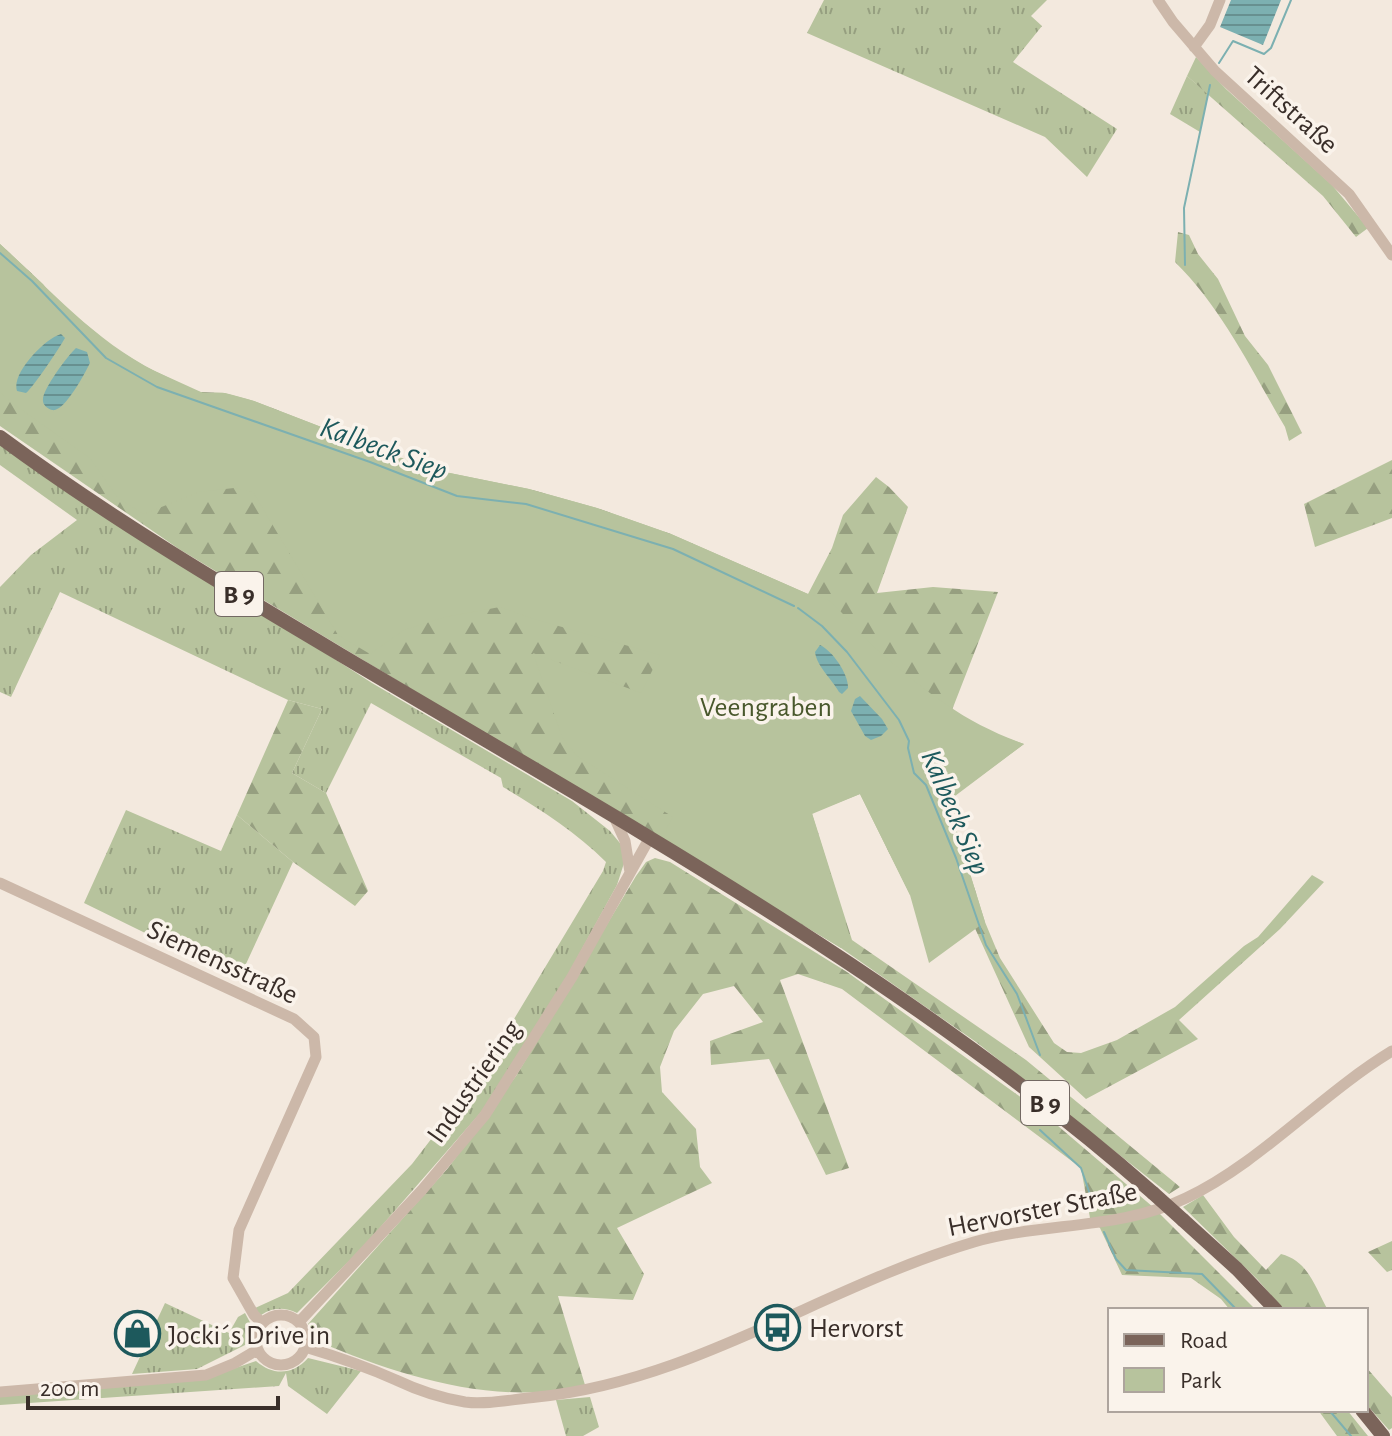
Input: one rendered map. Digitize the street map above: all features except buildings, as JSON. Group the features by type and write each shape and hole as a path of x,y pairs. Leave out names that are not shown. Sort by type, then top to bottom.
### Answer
{"main road":[{"name":"B 9","path":"0,437 217,581 649,839 933,1019 1075,1126 1237,1269 1274,1308"},
{"path":"1364,1412 1383,1436"}],"street":[{"name":"Triftstraße","path":"1158,0 1194,47 1231,86 1349,194 1392,255"},
{"path":"1194,47 1210,25 1220,0"},
{"path":"615,819 625,841 630,873"},
{"name":"Industriering","path":"299,1322 422,1190 485,1115 572,977 649,839"},
{"name":"Siemensstraße","path":"0,883 294,1019 314,1037 316,1057 239,1230 233,1278 262,1323"},
{"name":"Hervorster Straße","path":"305,1347 408,1387 465,1402 575,1393 618,1384 697,1356 916,1262 975,1242 1022,1232 1113,1220 1184,1199 1213,1184 1358,1071 1392,1051"},
{"path":"287,1315 299,1322 305,1334 305,1347 296,1360 282,1365 267,1362 257,1350 256,1336 262,1323 273,1316 287,1315"},
{"path":"0,1392 206,1375 257,1350"}],"green space":[{"path":"824,0 1047,0 1031,16 1042,26 1013,62 1117,129 1087,177 1045,137 807,33"},
{"path":"1196,57 1226,89 1332,185 1368,228 1356,237 1323,196 1187,76"},
{"path":"1187,76 1208,94 1200,132 1170,114"},
{"path":"1178,232 1189,235 1198,254 1218,279 1245,336 1268,365 1302,433 1289,441 1285,427 1235,341 1207,299 1175,262"},
{"name":"Veengraben","path":"0,244 53,297 113,347 146,367 201,392 224,393 254,401 430,469 529,489 597,508 671,534 808,594 832,548 843,515 876,477 889,487 908,507 877,593 933,587 998,592 952,710 987,731 1024,744 955,795 954,822 985,922 1000,958 1054,1043 1067,1052 1081,1053 1117,1040 1175,1007 1258,937 1312,875 1324,882 1280,929 1179,1020 1198,1039 1086,1099 1029,1047 948,869 910,895 860,794 812,813 852,940 1026,1060 1180,1187 1169,1194 976,1042 841,948 179,549 0,426"},
{"name":"Veengraben","path":"0,244 120,350 192,389 254,401 430,469 529,489 597,508 671,534 831,602 883,655 933,695 984,727 1024,744 955,796 954,822 985,922 929,963 910,895 860,794 812,814 851,940 841,948 668,842 666,829 673,817 577,756 562,737 533,653 641,693 660,655 500,607 445,617 404,630 370,654 338,635 253,492 234,488 199,492 144,514 118,498 90,458 0,392"},
{"path":"0,444 372,683 572,801 610,831 624,848 625,860 617,885 559,991 482,1111 364,1246 297,1313 276,1309 257,1318 251,1310 288,1293 412,1164 499,1044 606,862 557,822 503,787 501,778 371,703 326,793 292,773 322,709 288,700 60,592 11,697 0,692 0,587 31,555 77,520 0,465"},
{"path":"1392,460 1392,518 1315,547 1304,504"},
{"path":"288,700 322,709 292,773 326,793 368,891 355,906 293,862 237,815"},
{"path":"126,810 221,851 237,815 293,862 239,979 84,903"},
{"path":"655,858 670,862 847,972 1044,1114 1153,1207 1254,1308 1228,1308 1221,1299 1191,1278 1122,1275 1100,1228 1090,1218 1081,1168 842,989 798,974 780,980 849,1168 826,1175 769,1059 711,1065 710,1041 763,1022 734,986 703,994 674,1031 660,1067 662,1092 696,1129 700,1167 712,1183 617,1228 644,1274 633,1300 558,1296 585,1385 552,1391 518,1392 449,1384 382,1366 313,1338 308,1324 448,1168 516,1076 646,862"},
{"path":"1203,1195 1234,1237 1266,1270 1281,1254 1305,1269 1327,1308 1282,1308 1183,1207"},
{"path":"1392,1241 1392,1270 1387,1272 1368,1252"},
{"path":"165,1303 229,1333 238,1317 245,1313 252,1326 249,1343 197,1369 132,1374"},
{"path":"308,1358 361,1371 327,1414 288,1386 286,1373 279,1386 0,1405 0,1394 209,1377 256,1361 269,1369 283,1372 296,1368"},
{"path":"1368,1369 1392,1397 1392,1428 1389,1430 1368,1406"},
{"path":"590,1397 599,1427 583,1436 566,1436 556,1400"},
{"path":"1319,1412 1349,1412 1368,1436 1337,1436"}],"water":[{"path":"1231,0 1281,0 1263,45 1220,27"},
{"path":"61,334 65,338 34,384 26,393 17,391 19,376 30,358"},
{"path":"76,348 87,352 90,363 68,399 57,409 50,409 43,402 46,389"},
{"path":"820,645 843,670 848,688 842,694 819,663 815,652"},
{"path":"860,696 888,729 871,740 865,736 851,711 855,699"}],"waterway":[{"path":"1219,63 1233,41 1264,54 1271,48 1291,0"},
{"path":"1185,265 1184,208 1210,85"},
{"name":"Kalbeck Siep","path":"0,253 32,281 106,358 157,387 457,496 526,504 673,549 794,606"},
{"name":"Kalbeck Siep","path":"798,608 822,626 847,652 899,720 909,741 914,773 926,785 956,858 986,945 1017,994 1040,1055"},
{"name":"Kalbeck Siep","path":"1040,1130 1081,1168 1095,1209"},
{"name":"Kalbeck Siep","path":"1104,1232 1116,1259 1126,1270 1202,1274 1235,1308"},
{"name":"Kalbeck Siep","path":"1331,1412 1351,1436"}],"place":[{"name":"Hervorst","path":"778,1327"},
{"name":"Jocki´s Drive in","path":"137,1334"}]}
